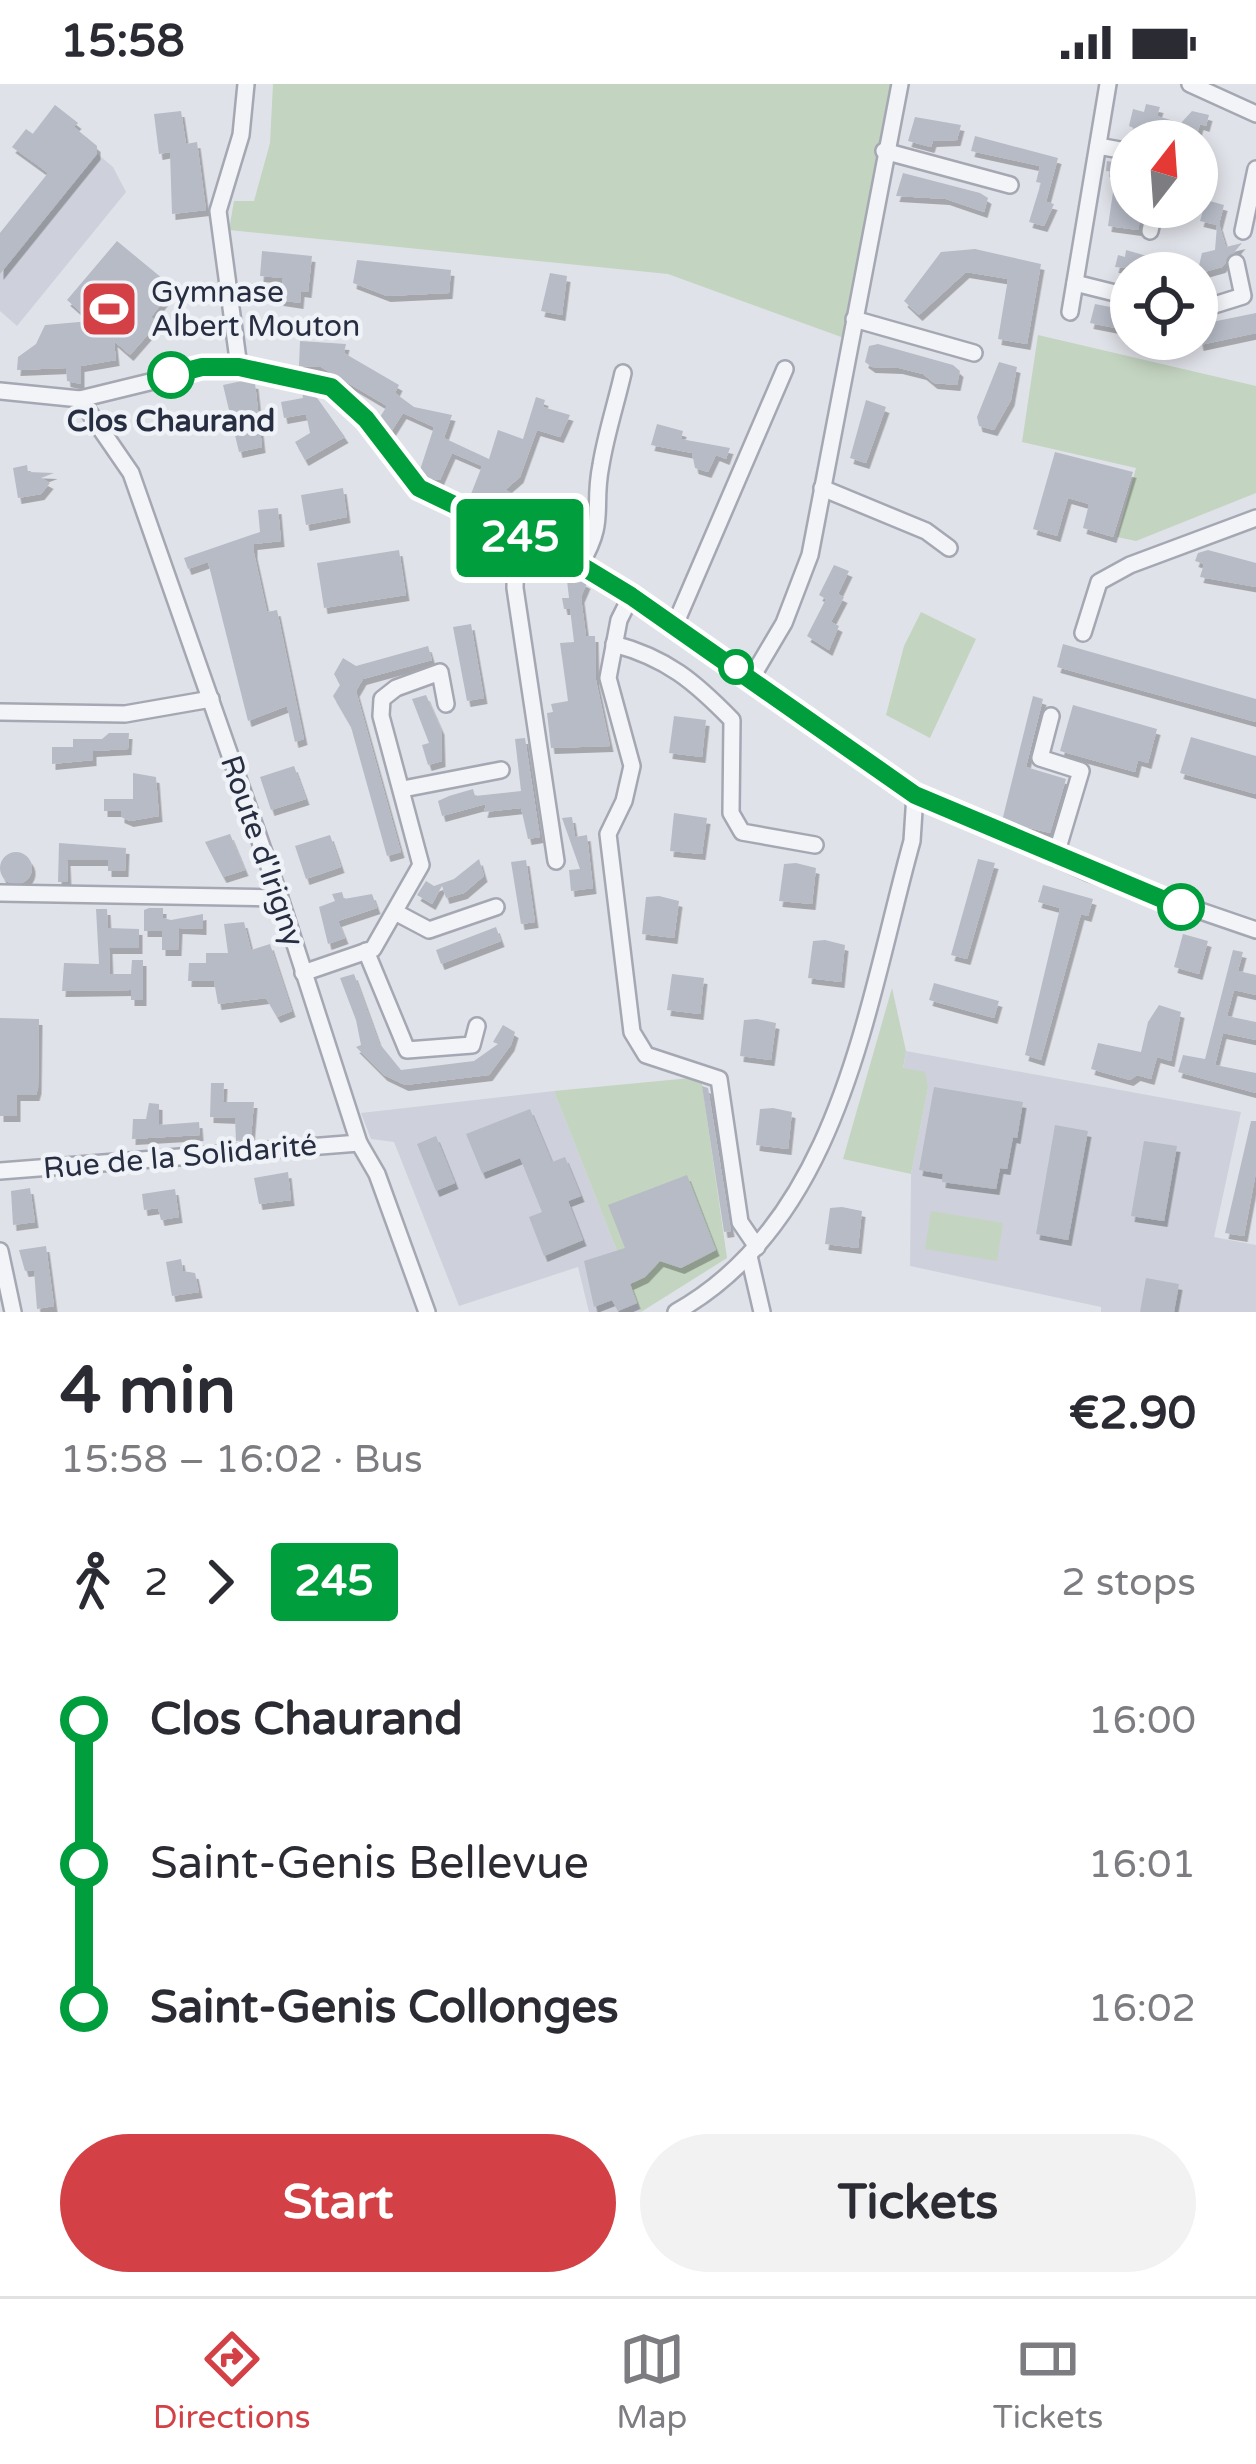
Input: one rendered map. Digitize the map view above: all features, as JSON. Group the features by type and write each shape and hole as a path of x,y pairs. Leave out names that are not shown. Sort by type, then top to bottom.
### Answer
{"street":[{"path":"239,367 218,211 243,127 246,84"},
{"path":"752,677 804,577 900,84"},
{"path":"1070,312 1108,84"},
{"path":"1190,84 1256,114"},
{"path":"1098,146 1110,148"},
{"path":"884,151 1010,184"},
{"path":"1243,231 1256,169"},
{"path":"1218,304 1243,296 1236,263"},
{"path":"1076,283 1110,292"},
{"path":"854,320 974,353"},
{"path":"0,392 80,399 202,367 239,367 331,387 366,419 419,488 580,565 631,596 915,795 1055,858 1256,930"},
{"path":"674,627 785,369"},
{"path":"580,565 595,540 602,509 599,471 623,373"},
{"name":"Route d'Irigny","path":"80,399 131,473 280,898 359,1143 377,1174 427,1312"},
{"path":"822,488 926,532 949,548"},
{"path":"1083,633 1099,582 1130,565 1256,518"},
{"path":"516,536 514,589 556,861"},
{"path":"631,596 608,678 632,766 624,801 608,833 632,1031 646,1054 718,1079 740,1222 753,1252 762,1312"},
{"path":"614,644 655,655 688,675 732,720 730,813 742,832 815,845"},
{"path":"303,973 377,944 422,855 381,716 382,699 396,688 440,672 446,704"},
{"path":"0,712 125,714 211,699"},
{"path":"1051,716 1040,758 1081,770 1055,858"},
{"path":"403,789 501,770"},
{"path":"676,1312 753,1252 807,1175 842,1091 912,841 915,795"},
{"path":"912,841 932,804"},
{"path":"0,893 280,898"},
{"path":"395,912 429,930 496,907"},
{"path":"366,951 406,1050 472,1045 477,1026"},
{"name":"Rue de la Solidarité","path":"0,1171 359,1143"},
{"path":"0,1251 13,1312"}],"shaded area":[{"path":"55,105 78,123 64,141 86,137 97,146 94,151 113,167 126,192 17,326 0,311 0,233 37,187 44,191 54,155 42,169 12,147 33,133"},
{"path":"906,1051 1241,1112 1214,1237 1256,1245 1256,1312 1101,1312 1101,1307 910,1266 911,1174 928,1088 903,1069"},
{"path":"554,1091 641,1312 589,1312 578,1267 459,1306 394,1142 371,1139 361,1113"}],"green space":[{"path":"273,84 896,84 844,338 668,274 229,230 234,201 254,201 270,143"},
{"path":"1038,335 1110,352 1110,360 1145,360 1256,386 1256,493 1136,541 1117,537 1136,468 1022,442"},
{"path":"921,612 976,639 930,738 886,715 904,646"},
{"path":"892,988 906,1051 903,1068 925,1072 928,1088 911,1174 843,1159"},
{"path":"701,1077 727,1258 641,1312 554,1091"},
{"path":"931,1211 1003,1223 997,1261 925,1249"}],"building":[{"path":"1146,104 1160,107 1157,116 1171,120 1130,120 1133,109 1144,112"},
{"path":"55,105 78,123 74,127 97,146 97,154 0,274 0,233 48,173 12,147 26,129 33,134"},
{"path":"181,111 186,144 197,142 206,210 172,214 170,152 159,154 154,114"},
{"path":"1192,111 1209,115 1208,120 1184,120"},
{"path":"915,117 961,125 957,140 933,141 931,147 908,141"},
{"path":"975,136 1058,158 1046,202 1054,204 1044,226 1029,222 1041,183 1036,182 1040,166 971,151"},
{"path":"903,173 980,193 988,198 984,212 946,199 896,196"},
{"path":"1218,203 1224,205 1219,224 1226,247 1242,243 1218,268 1218,252 1206,252 1215,250"},
{"path":"117,241 174,288 151,317 158,323 130,355 114,341 116,360 81,366 81,384 67,381 66,368 17,370 18,357 36,344 45,325 91,321 67,300"},
{"path":"975,249 1041,264 1027,344 998,339 1008,279 966,272 919,315 904,301 941,252"},
{"path":"262,251 312,256 308,292 301,291 300,303 280,300 283,278 260,276"},
{"path":"357,260 451,270 449,293 387,296 353,283"},
{"path":"550,273 567,276 562,315 541,311"},
{"path":"1095,304 1110,307 1110,327 1090,323"},
{"path":"1256,313 1256,333 1218,341 1218,321"},
{"path":"300,341 346,344 344,353 399,385 395,393 414,407 452,415 444,438 489,459 498,430 523,439 536,397 545,400 543,407 570,415 560,437 537,430 520,477 505,490 554,513 545,531 506,513 508,504 488,497 481,505 469,499 482,466 452,453 440,480 427,478 420,470 434,427 403,413 391,432 380,417 387,406 321,367 299,366"},
{"path":"878,344 953,365 960,371 957,385 934,383 923,374 899,368 872,367 865,362 869,346"},
{"path":"999,362 1017,367 1011,400 994,430 979,426 977,417"},
{"path":"255,383 262,447 239,452 223,385"},
{"path":"302,392 315,395 345,437 305,460 295,442 310,433 306,414 284,418 281,402 303,398"},
{"path":"866,400 886,407 866,463 850,458"},
{"path":"657,424 683,431 681,439 730,448 726,459 716,455 708,472 695,468 692,453 651,445"},
{"path":"1055,452 1133,472 1113,537 1083,528 1089,504 1068,498 1057,536 1033,529"},
{"path":"27,465 28,472 54,473 41,478 50,483 41,494 18,498 13,468"},
{"path":"343,488 347,517 306,525 301,495"},
{"path":"278,508 281,541 254,544 254,553 267,612 277,610 304,739 295,742 287,706 248,721 208,562 188,569 184,558 260,532 258,510"},
{"path":"399,550 406,595 324,608 317,563"},
{"path":"1208,550 1256,563 1256,587 1200,577 1204,564 1195,561 1198,553"},
{"path":"834,565 849,571 838,594 844,597 831,622 839,626 829,650 807,636 826,599 819,595"},
{"path":"566,572 587,583 581,597 586,636 595,636 596,680 610,746 551,748 547,713 553,712 551,704 568,701 560,643 574,642 570,609 564,609 562,598 569,598"},
{"path":"471,624 484,698 467,701 453,627"},
{"path":"1063,644 1256,699 1256,722 1057,667"},
{"path":"428,646 432,660 363,679 356,691 401,852 387,856 351,727 333,696 340,685 334,674 343,658 356,666"},
{"path":"426,695 441,729 442,761 428,765 422,745 429,743 412,699"},
{"path":"1033,696 1043,699 1026,767 1066,779 1050,833 1002,821"},
{"path":"1073,705 1157,729 1148,763 1138,760 1135,772 1060,751"},
{"path":"674,716 706,720 702,757 669,753"},
{"path":"109,733 129,733 128,749 93,751 93,760 52,764 52,747 73,747 73,739 102,739"},
{"path":"1191,737 1256,756 1256,794 1180,773"},
{"path":"525,738 540,837 528,839 521,808 484,812 486,804 442,816 438,801 449,796 473,789 475,796 521,791 515,739"},
{"path":"294,766 306,799 271,810 260,777"},
{"path":"133,773 156,777 159,816 130,821 121,817 121,811 104,811 104,799 133,799"},
{"path":"674,813 707,818 702,854 670,851"},
{"path":"572,817 575,837 587,835 593,888 571,891 569,870 580,869 562,818"},
{"path":"230,834 245,870 223,877 205,842"},
{"path":"330,835 341,867 306,879 295,846"},
{"path":"59,843 126,848 125,871 108,871 108,860 67,860 68,882 58,882"},
{"path":"16,852 27,857 32,868 27,879 16,884 5,879 0,868 5,857"},
{"path":"479,859 484,876 464,893 446,898 442,886 432,904 417,895 426,881 434,886 454,879"},
{"path":"978,859 995,863 967,959 951,955"},
{"path":"526,860 535,922 521,924 511,862"},
{"path":"784,864 816,868 812,904 779,901"},
{"path":"1043,885 1093,899 1088,916 1081,914 1041,1060 1025,1055 1060,908 1038,902"},
{"path":"342,892 344,899 372,894 377,908 338,921 345,938 328,944 319,907 335,901 332,894"},
{"path":"646,897 679,901 674,938 642,934"},
{"path":"163,908 163,918 171,920 203,914 203,929 179,928 178,950 162,950 162,931 144,931 144,910"},
{"path":"96,909 107,909 108,928 139,929 139,948 109,948 110,974 131,974 132,960 143,960 143,1000 131,1000 131,990 62,991 64,963 99,964"},
{"path":"244,922 251,950 270,944 292,1011 277,1017 266,998 218,1004 214,981 188,981 189,963 206,963 206,953 228,953 224,924"},
{"path":"496,927 501,941 441,964 436,950"},
{"path":"1183,934 1208,941 1199,974 1174,967"},
{"path":"813,941 845,945 841,982 808,978"},
{"path":"1233,950 1243,952 1238,971 1256,975 1256,995 1234,990 1227,1016 1256,1022 1256,1040 1223,1033 1215,1065 1256,1073 1256,1093 1178,1072 1183,1055 1205,1059"},
{"path":"354,974 379,1043 401,1070 474,1061 498,1044 493,1042 503,1025 515,1032 511,1045 489,1075 405,1085 384,1075 356,1047 361,1045 356,1020 340,978"},
{"path":"672,974 704,978 700,1014 667,1010"},
{"path":"934,983 999,1001 994,1018 929,1000"},
{"path":"1159,1005 1181,1012 1171,1061 1157,1057 1151,1079 1137,1075 1130,1080 1091,1069 1098,1043 1141,1052 1148,1022"},
{"path":"0,1018 39,1019 38,1088 36,1095 17,1095 17,1116 0,1116"},
{"path":"744,1020 776,1023 771,1060 740,1056"},
{"path":"211,1083 224,1083 223,1102 254,1102 251,1139 236,1141 235,1118 210,1117"},
{"path":"702,1086 708,1088 731,1231 724,1232"},
{"path":"934,1087 1023,1102 1017,1138 1013,1137 1007,1169 1000,1168 996,1189 942,1182 943,1174 919,1170"},
{"path":"149,1103 159,1104 159,1125 199,1122 200,1135 132,1139 133,1119 146,1119"},
{"path":"530,1109 552,1162 565,1157 581,1196 568,1201 583,1240 544,1256 529,1217 542,1212 520,1158 482,1173 466,1134"},
{"path":"760,1109 792,1112 788,1149 756,1145"},
{"path":"1251,1121 1256,1121 1256,1172 1244,1236 1225,1233"},
{"path":"1055,1125 1088,1131 1068,1240 1036,1234"},
{"path":"436,1136 455,1183 436,1191 417,1144"},
{"path":"1144,1141 1177,1146 1164,1221 1131,1216"},
{"path":"288,1172 291,1200 259,1204 254,1178"},
{"path":"687,1175 716,1250 681,1268 660,1261 630,1284 637,1303 618,1311 612,1300 594,1307 584,1261 625,1248 608,1205"},
{"path":"30,1188 35,1222 13,1225 11,1191"},
{"path":"175,1189 179,1217 161,1220 158,1208 144,1210 142,1194"},
{"path":"830,1208 862,1211 858,1248 825,1244"},
{"path":"46,1246 54,1306 37,1309 34,1270 25,1271 19,1250"},
{"path":"181,1259 183,1271 195,1273 199,1292 172,1296 166,1262"},
{"path":"1146,1278 1179,1284 1174,1312 1140,1312"}],"bus line":[{"name":"245","path":"171,375 202,367 239,367 331,387 366,419 419,488 580,565 631,596 915,795 1090,873 1181,907"}],"place":[{"name":"Gymnase Albert Mouton","path":"109,309"},
{"name":"Clos Chaurand","path":"171,375"}]}
